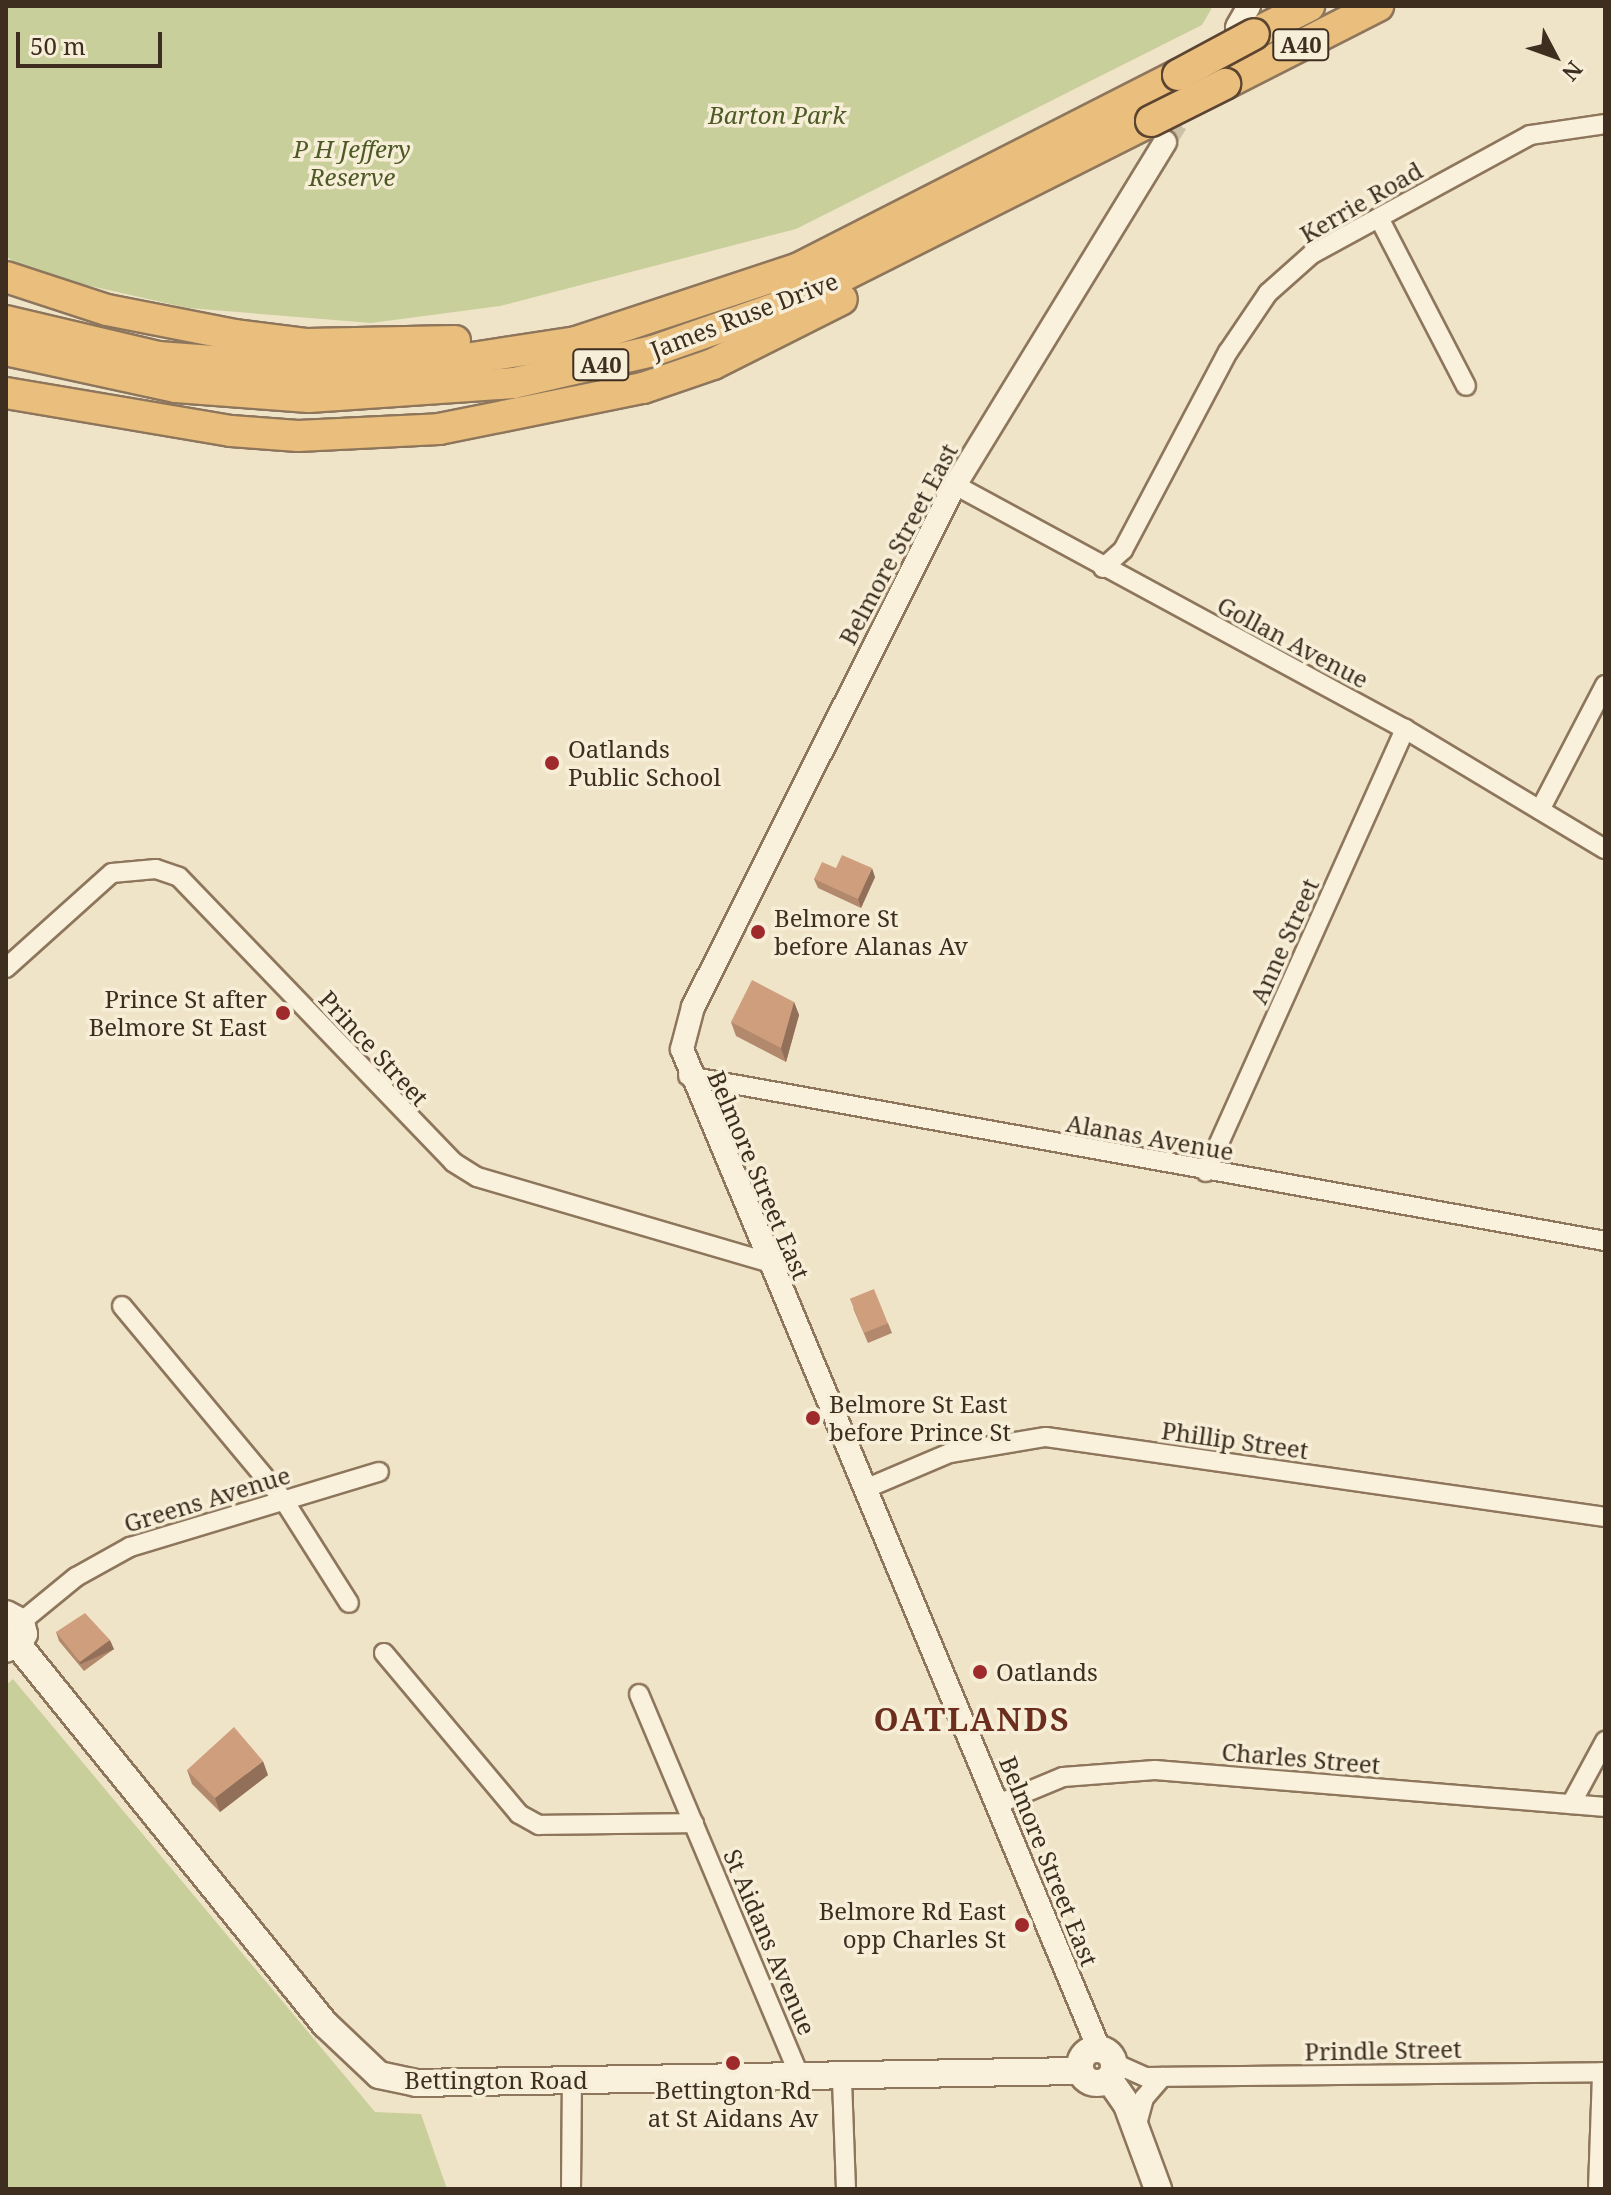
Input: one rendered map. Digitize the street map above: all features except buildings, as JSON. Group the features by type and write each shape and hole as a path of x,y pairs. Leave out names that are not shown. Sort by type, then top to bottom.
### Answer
{"highway":[{"name":"James Ruse Drive","path":"6,321 158,357 308,368 433,364 576,342 797,269 1178,75 1247,22 1309,6"},
{"name":"James Ruse Drive","path":"6,350 176,387 293,396 514,383 653,351 787,304 1087,154 1158,132 1225,84 1378,6"},
{"path":"6,393 146,421 298,436 439,429 581,404 713,364 771,336 1045,193 1087,154"},
{"path":"6,277 162,322 307,344 373,345 574,324 797,269"}],"main road":[{"name":"Bettington Road","path":"13,1633 361,2063 416,2083 842,2080 1080,2071 1084,2055 1107,2064"},
{"path":"1107,2064 1136,2128 1158,2189"}],"street":[{"name":"Kerrie Road","path":"1103,568 1123,550 1228,352 1268,293 1312,254 1530,135 1605,124"},
{"name":"Belmore Street East","path":"1107,2064 688,1076 684,1028 955,485 1158,132"},
{"path":"1379,218 1466,386"},
{"name":"Gollan Avenue","path":"955,485 1103,568 1405,729 1605,849"},
{"path":"1540,810 1605,685"},
{"name":"Anne Street","path":"1206,1172 1405,729"},
{"name":"Prince Street","path":"6,968 112,873 156,869 179,877 453,1162 477,1177 768,1262"},
{"name":"Alanas Avenue","path":"688,1076 1206,1172 1605,1241"},
{"path":"122,1306 283,1499 349,1603"},
{"name":"Phillip Street","path":"865,1489 950,1453 1046,1437 1605,1517"},
{"name":"Greens Avenue","path":"13,1633 121,1551 379,1472"},
{"path":"384,1653 519,1814 539,1825 694,1823"},
{"name":"St Aidans Avenue","path":"639,1694 801,2079"},
{"path":"1571,1804 1605,1741"},
{"name":"Charles Street","path":"998,1804 1063,1777 1155,1770 1605,1807"},
{"name":"Prindle Street","path":"1107,2064 1129,2074 1162,2077 1603,2072"},
{"path":"1598,2189 1603,2072"},
{"path":"1136,2128 1144,2098 1162,2077"},
{"path":"571,2189 572,2080"},
{"path":"842,2080 846,2189"}],"green space":[{"path":"6,6 1213,6 1202,25 796,229 500,306 371,323 188,308 28,272 6,256"},
{"path":"13,1679 375,2112 421,2114 447,2189 6,2189 6,1685"}],"tunnel":[{"path":"1165,142 1192,99"}],"place":[{"name":"Oatlands Public School","path":"552,763"},
{"name":"Belmore St before Alanas Av","path":"758,932"},
{"name":"Prince St after Belmore St East","path":"283,1013"},
{"name":"Belmore St East before Prince St","path":"813,1418"},
{"name":"Oatlands","path":"980,1672"},
{"name":"Belmore Rd East opp Charles St","path":"1022,1925"},
{"name":"Bettington Rd at St Aidans Av","path":"733,2063"}],"district":[{"name":"OATLANDS","path":"972,1719"}],"park label":[{"name":"Barton Park","path":"777,115"},
{"name":"P H Jeffery Reserve","path":"352,163"}]}
